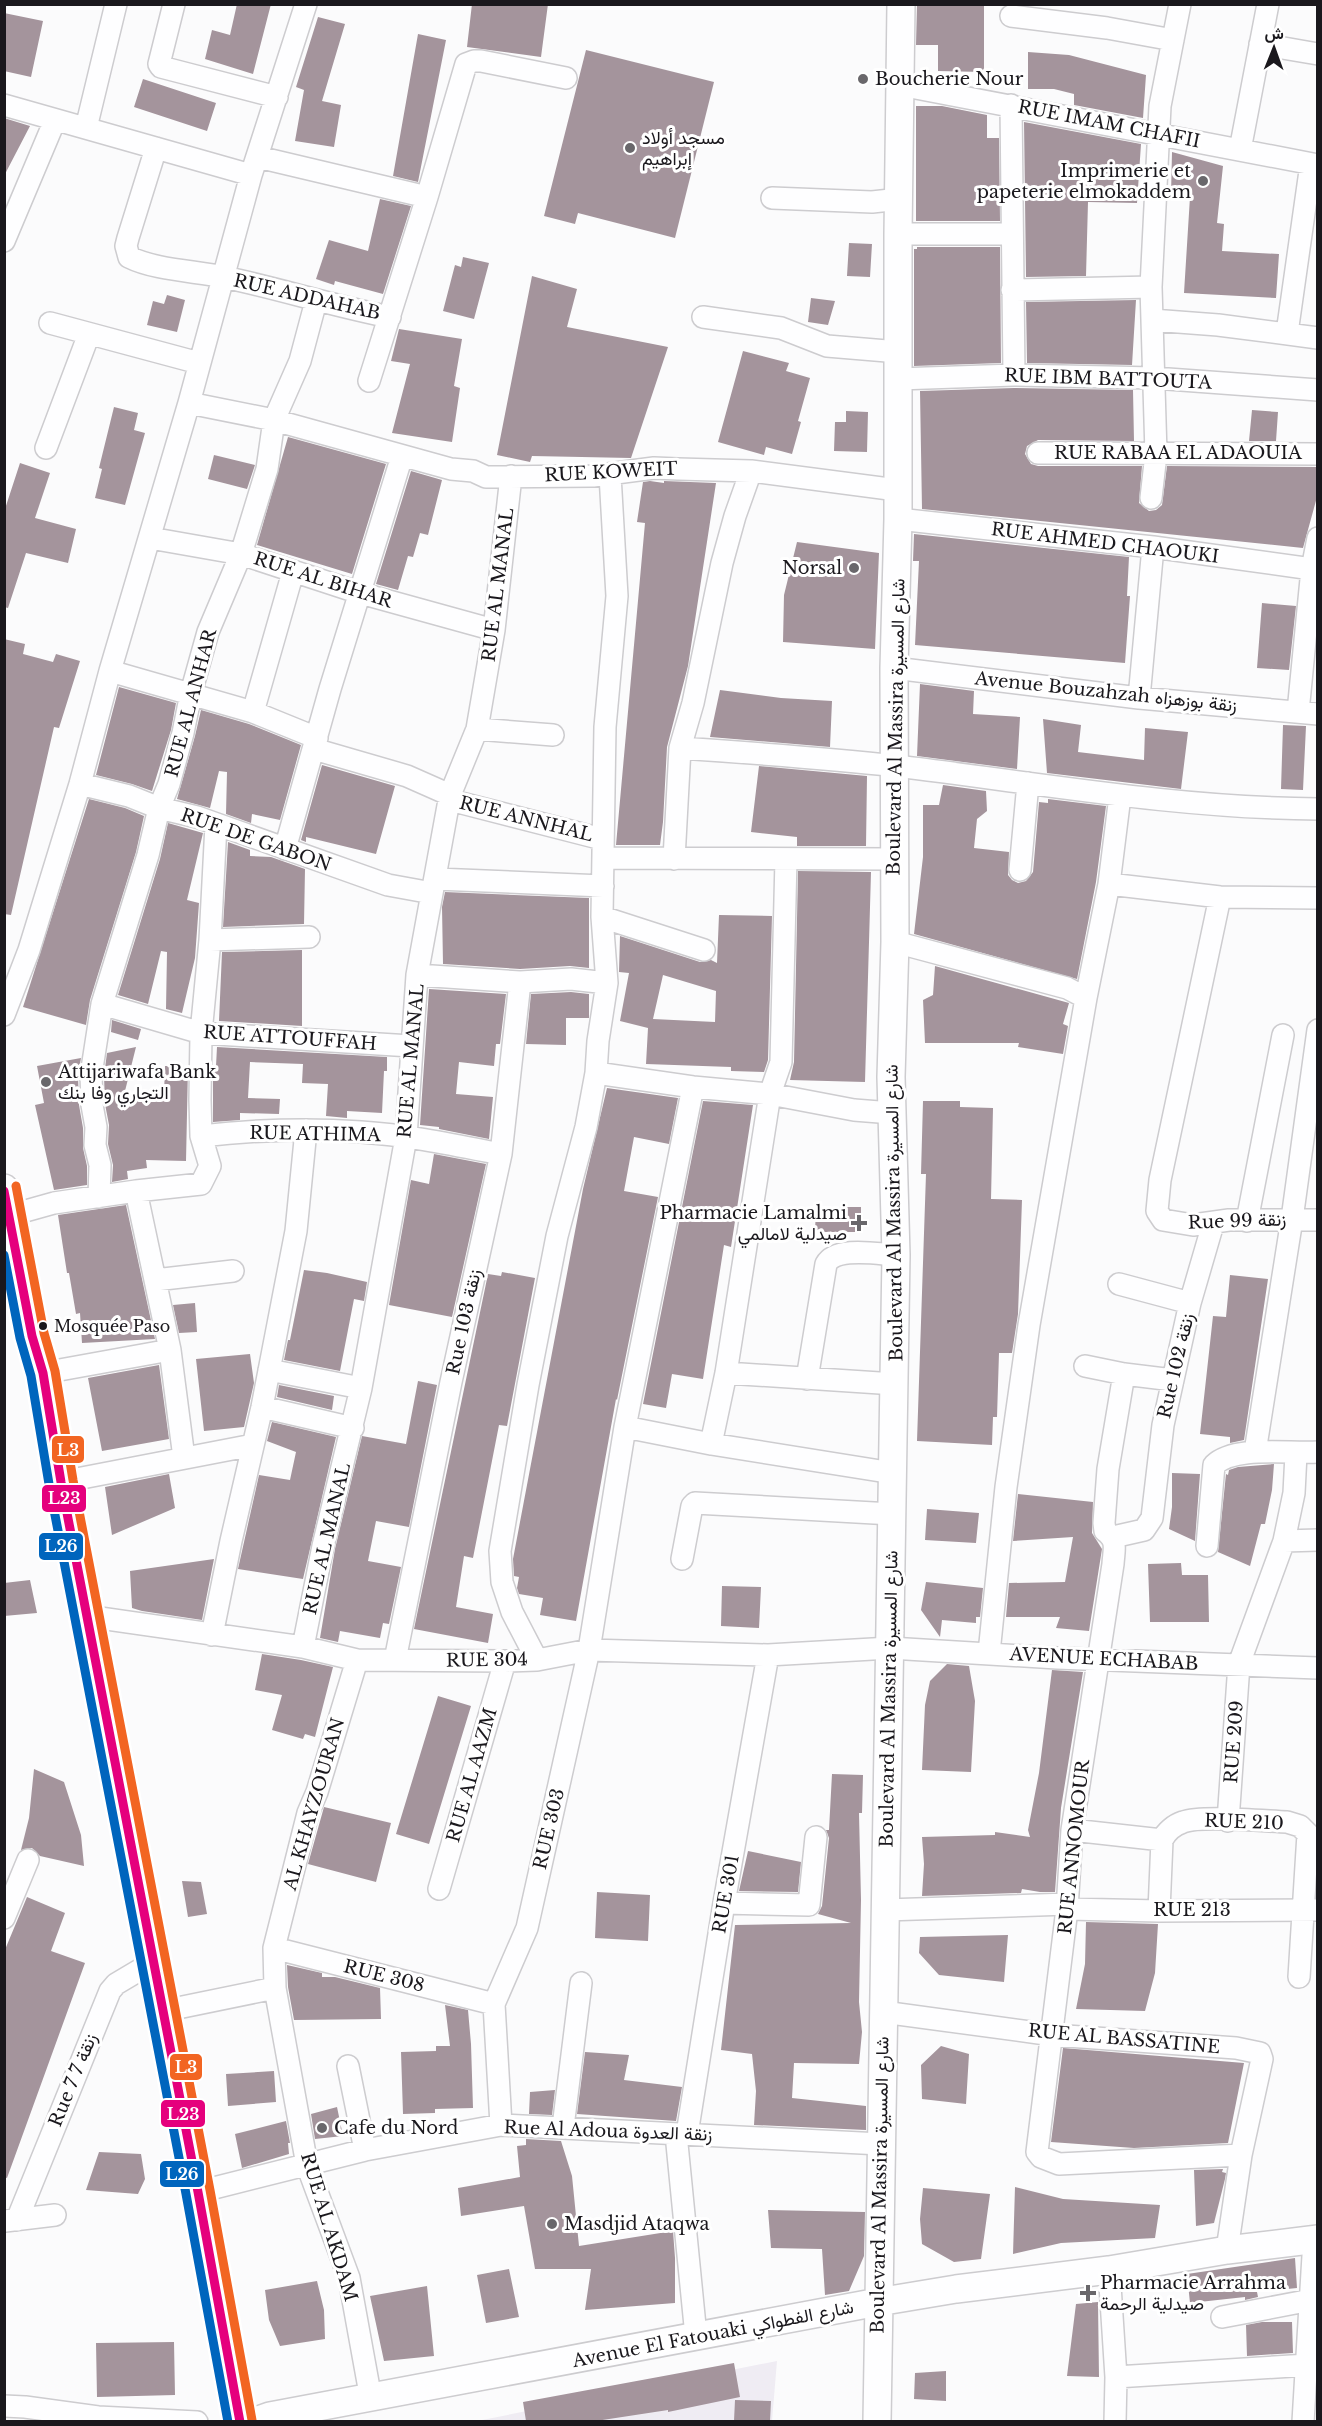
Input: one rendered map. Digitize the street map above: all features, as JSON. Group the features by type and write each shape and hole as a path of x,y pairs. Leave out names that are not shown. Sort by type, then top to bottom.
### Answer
{"main road":[{"name":"Boulevard Al Massira شارع المسيرة","path":"877,2421 880,2144 895,1384 896,1255 892,1113 895,942 893,859 896,766 894,668 898,519 900,199 898,5"},
{"path":"4,1188 6,1216 43,1373 86,1616 240,2421"},
{"name":"Avenue El Fatouaki شارع الفطواكي","path":"254,2421 270,2416 371,2399 878,2302 1316,2239"}],"street":[{"path":"174,4 159,64 161,67 277,97"},
{"path":"4,1015 28,950 80,784 110,671 189,403 255,166 306,4"},
{"path":"1151,498 1156,454 1152,287 1160,106 1180,4"},
{"path":"1240,150 1268,4"},
{"path":"87,128 114,14"},
{"path":"1011,16 1107,28 1173,40"},
{"path":"1260,44 1317,54"},
{"path":"369,381 468,63 482,61 566,78"},
{"name":"RUE IMAM CHAFII","path":"900,85 1314,165"},
{"path":"4,105 156,148 427,197"},
{"path":"1011,105 1014,375"},
{"path":"4,241 55,120"},
{"name":"RUE ADDAHAB","path":"156,148 128,238 127,252 133,259 224,277 316,301 390,316"},
{"path":"1287,333 1314,165"},
{"path":"772,198 861,202 900,199"},
{"path":"898,234 1011,234"},
{"path":"1012,290 1152,287"},
{"name":"RUE AL ANHAR","path":"99,1197 100,1166 95,1145 96,1127 92,1105 91,1075 102,1004 148,855 159,808 169,784 183,733 190,693 208,632 241,554 267,469 273,420 300,361 316,301"},
{"path":"703,317 782,328 827,346 899,352"},
{"path":"1152,320 1317,338"},
{"path":"50,323 199,363"},
{"path":"46,448 89,334"},
{"name":"RUE IBM BATTOUTA","path":"898,379 1014,375 1154,378 1317,390"},
{"name":"RUE KOWEIT","path":"189,403 273,420 451,469 473,471 486,477 610,475 654,468 750,471 897,490"},
{"name":"RUE RABAA EL ADAOUIA","path":"1038,453 1317,454"},
{"path":"285,849 292,816 330,688 402,456"},
{"path":"674,859 680,748 693,703 722,563 750,471"},
{"path":"537,1660 512,1612 502,1582 501,1539 557,1236 586,1127 596,1073 598,1041 607,984 602,917 605,727 617,596 610,475"},
{"name":"RUE AL MANAL","path":"303,1647 323,1546 353,1428 406,1137 417,975 450,798 477,729 494,630 511,476"},
{"name":"RUE AHMED CHAOUKI","path":"898,519 1153,547 1312,569"},
{"name":"RUE AL BIHAR","path":"150,538 241,554 360,593 494,630"},
{"path":"1308,713 1312,569 1317,538"},
{"path":"1139,698 1153,547"},
{"path":"253,711 293,572"},
{"name":"Avenue Bouzahzah زنقة بوزهزاه","path":"894,668 1139,698 1308,713"},
{"name":"RUE ANNHAL","path":"110,671 253,711 315,744 407,776 450,798 603,848 674,859 893,859"},
{"path":"477,729 553,735"},
{"path":"680,748 896,766 1120,796 1272,809 1317,809"},
{"path":"1020,870 1028,783"},
{"name":"RUE DE GABON","path":"80,784 129,796 159,808 196,817 388,885 603,886"},
{"path":"989,1653 1006,1487 1029,1325 1086,998 1109,884 1120,796"},
{"path":"6,1216 54,1203 201,1184 210,1166 201,1136 201,1033 210,940 216,825"},
{"path":"711,1444 726,1373 770,1094 781,1062 786,859"},
{"path":"1109,884 1220,897 1317,898"},
{"name":"Rue 99 زنقة","path":"1220,897 1160,1180 1157,1211 1163,1220 1193,1225 1229,1220 1317,1220"},
{"path":"602,917 704,950"},
{"path":"210,940 309,937"},
{"path":"895,942 1067,988 1086,998"},
{"path":"417,975 520,982 571,979 607,984"},
{"name":"Rue 103 زنقة","path":"395,1660 451,1382 501,1154 520,982"},
{"name":"RUE ATTOUFFAH","path":"102,1004 201,1033 411,1046"},
{"path":"1256,1452 1292,1219 1313,1106 1317,1029"},
{"path":"1247,1221 1283,1035"},
{"path":"596,1073 693,1087 770,1094 854,1110 892,1113"},
{"name":"RUE 303","path":"494,2004 527,1928 589,1650 625,1427 693,1087"},
{"path":"212,1635 262,1407 296,1231 306,1130"},
{"name":"RUE ATHIMA","path":"201,1136 306,1130 360,1132 406,1137 501,1154"},
{"path":"136,1191 170,1350 184,1458"},
{"name":"Rue 102 زنقة","path":"1113,1537 1144,1530 1154,1511 1162,1425 1190,1303 1213,1224"},
{"path":"807,1379 828,1259 833,1255 844,1253 896,1255"},
{"path":"155,1280 233,1270"},
{"path":"1119,1284 1190,1303"},
{"path":"43,1373 170,1350"},
{"path":"1085,1366 1173,1380"},
{"path":"269,1370 361,1388"},
{"path":"726,1373 895,1384"},
{"name":"RUE ANNOMOUR","path":"1124,1374 1108,1469 1104,1523 1105,1531 1113,1537 1113,1564 1072,1830 1068,1906 1037,2152 1041,2157 1059,2164 1241,2156"},
{"path":"262,1407 353,1428"},
{"path":"625,1427 711,1444 892,1473"},
{"path":"61,1482 253,1444"},
{"path":"1208,1546 1214,1465 1226,1457 1256,1452 1296,1454 1317,1452"},
{"name":"RUE 209","path":"1228,1821 1239,1664 1284,1541 1294,1493 1296,1454"},
{"path":"682,1559 692,1506 695,1503 892,1514"},
{"path":"1284,1541 1317,1540"},
{"name":"RUE 304","path":"86,1616 303,1647 357,1660 537,1660 589,1650 768,1655 890,1648"},
{"name":"AVENUE ECHABAB","path":"890,1648 1317,1668"},
{"name":"RUE 301","path":"696,2336 682,2134 768,1655"},
{"name":"AL KHAYZOURAN","path":"274,1948 308,1813 317,1792 357,1660"},
{"name":"RUE AL AAZM","path":"439,1889 505,1661"},
{"name":"RUE 210","path":"1162,1840 1166,1832 1183,1822 1198,1820 1287,1822 1300,1826 1308,1834 1311,1910"},
{"path":"1072,1830 1162,1840 1160,1911"},
{"path":"724,1903 809,1905 816,1837"},
{"path":"4,1918 28,1860"},
{"name":"RUE 213","path":"885,1910 1068,1906 1160,1911 1311,1910"},
{"path":"1299,1977 1311,1910"},
{"name":"RUE 308","path":"274,1948 494,2004"},
{"name":"RUE AL AKDAM","path":"274,1948 275,1988 307,2165 349,2278 371,2399"},
{"name":"Rue 7 زنقة 7","path":"11,2220 110,1991 116,1984 153,1962"},
{"path":"563,2127 581,1983"},
{"path":"163,2011 275,1988"},
{"path":"494,2004 501,2125"},
{"name":"RUE AL BASSATINE","path":"883,2012 1053,2035 1236,2048 1260,2053 1262,2058 1241,2156"},
{"path":"348,2066 364,2150"},
{"name":"Rue Al Adoua زنقة العدوة","path":"198,2192 364,2150 501,2125 880,2144"},
{"path":"1227,2250 1241,2156"},
{"path":"11,2220 55,2215"},
{"path":"1303,2421 1316,2239"},
{"path":"1109,2270 1116,2377 1115,2421"},
{"path":"1222,2318 1311,2300"},
{"path":"1116,2377 1308,2365"},
{"path":"4,2406 25,2407 97,2419 197,2421"}],"shaded area":[{"path":"777,2361 772,2421 477,2421"}],"building":[{"path":"237,4 271,4 253,74 205,59 212,30 230,35"},
{"path":"472,4 548,4 541,57 467,47"},
{"path":"917,4 984,4 984,72 938,71 938,45 916,45"},
{"path":"4,13 43,21 31,77 4,71"},
{"path":"318,17 345,24 322,101 341,105 334,147 295,141 304,90 296,87"},
{"path":"418,34 446,40 418,182 393,176"},
{"name":"مسجد أولاد إبراهيم","path":"586,50 714,82 675,238 578,213 575,224 544,216"},
{"path":"1028,52 1069,55 1146,75 1143,118 1074,105 1074,94 1054,89 1028,89"},
{"path":"143,79 216,103 207,131 134,107"},
{"path":"916,106 942,106 987,115 987,138 999,138 1000,221 916,221"},
{"path":"4,118 30,126 4,176"},
{"path":"1024,122 1141,144 1137,203 1088,202 1086,276 1026,277"},
{"path":"1172,152 1223,166 1217,223 1224,224 1222,251 1279,254 1276,298 1184,293 1190,197 1171,195"},
{"path":"380,199 411,206 383,294 335,281 334,285 316,279 329,240 368,251"},
{"path":"849,243 872,244 870,277 847,276"},
{"path":"917,247 1000,247 1001,363 914,366 914,249"},
{"path":"463,257 489,263 474,319 443,311 455,265 461,267"},
{"path":"532,276 577,289 567,327 668,347 631,458 532,456 530,462 497,455"},
{"path":"167,295 185,300 177,332 147,325 153,301 164,304"},
{"path":"811,298 835,301 828,325 808,322"},
{"path":"1136,300 1132,365 1027,363 1026,302"},
{"path":"399,329 462,339 454,386 460,388 452,442 392,433 410,364 391,361"},
{"path":"743,351 789,363 786,371 810,378 792,454 766,447 764,455 718,442"},
{"path":"1014,388 1133,390 1134,441 1038,440 1027,446 1025,454 1031,464 1038,466 1142,466 1139,503 1149,511 1156,510 1162,505 1167,466 1317,467 1317,497 1303,548 922,509 920,391"},
{"path":"114,407 138,413 134,430 145,433 125,505 95,498 102,469 99,468"},
{"path":"1252,410 1278,412 1276,441 1249,441"},
{"path":"846,411 868,412 867,452 834,451 835,422 846,422"},
{"path":"288,437 386,464 352,574 257,545"},
{"path":"214,455 255,465 247,489 208,479"},
{"path":"20,463 50,473 35,518 76,529 68,563 26,553 8,608 4,607 4,512"},
{"path":"411,471 442,480 428,535 420,533 413,557 408,556 398,590 376,584"},
{"path":"643,482 716,483 688,666 667,747 660,845 616,845 645,523 637,522"},
{"path":"914,534 1129,557 1127,596 1130,596 1125,663 915,645 919,561 913,561"},
{"path":"797,542 879,553 875,649 783,642 784,595"},
{"path":"1262,603 1296,606 1289,670 1257,668"},
{"path":"4,639 25,644 23,654 53,662 56,654 80,661 59,728 54,727 11,915 4,914"},
{"path":"920,684 974,691 973,714 1020,717 1017,769 917,756"},
{"path":"119,687 176,703 171,730 152,791 96,775"},
{"path":"720,690 781,698 832,701 830,747 710,737"},
{"path":"201,710 249,724 301,745 280,820 252,814 251,823 226,814 227,772 219,771 210,808 177,799"},
{"path":"1043,719 1081,725 1078,752 1144,760 1145,728 1188,732 1181,789 1047,773"},
{"path":"1283,725 1306,726 1303,790 1281,789"},
{"path":"322,765 395,786 376,854 306,837 306,842 301,840"},
{"path":"759,766 867,776 866,846 797,846 797,837 751,832"},
{"path":"943,785 986,791 987,811 977,819 974,848 1009,852 1008,875 1018,883 1026,881 1033,872 1039,802 1048,803 1048,799 1106,806 1096,882 1077,979 914,934 923,857 923,805 939,805"},
{"path":"89,799 125,808 144,816 136,852 90,1000 86,1025 23,1007"},
{"path":"168,823 203,833 187,900 199,903 195,958 182,1013 166,1009 167,952 161,951 148,1004 118,995 160,859"},
{"path":"228,842 250,850 250,856 271,857 305,869 304,924 223,927"},
{"path":"798,871 871,872 865,1082 790,1080 794,1062"},
{"path":"445,892 589,898 589,968 570,966 520,969 443,964 442,907"},
{"path":"719,915 772,916 768,1060 764,1072 731,1071 731,1067 646,1064 648,1028 620,1021 629,973 619,972 620,936 700,962 711,960 717,963","holes":["663,975 716,991 715,1022 653,1019"]},
{"path":"302,950 302,1026 219,1021 222,952"},
{"path":"935,966 1069,1003 1063,1024 1068,1026 1063,1054 1018,1047 1019,1043 925,1043 923,1000 933,995"},
{"path":"429,989 506,994 500,1044 496,1044 494,1066 459,1062 456,1094 493,1097 489,1139 439,1129 439,1127 420,1125"},
{"path":"571,992 589,994 589,1018 566,1018 566,1045 526,1044 531,994"},
{"path":"112,1020 141,1029 138,1040 111,1032"},
{"path":"136,1047 124,1095 164,1094 165,1066 188,1066 186,1161 146,1160 147,1168 127,1171 128,1179 112,1182 113,1165 108,1144 109,1125 105,1104 104,1076 107,1053"},
{"path":"217,1047 387,1057 382,1113 347,1111 347,1118 326,1116 328,1084 302,1083 303,1064 250,1062 248,1098 280,1099 279,1114 240,1113 240,1120 213,1122 213,1066 216,1066"},
{"path":"81,1058 78,1075 79,1105 87,1166 87,1185 54,1190 35,1105 44,1103 37,1066"},
{"path":"607,1088 678,1098 669,1144 634,1137 624,1191 658,1197 616,1399 576,1621 540,1615 543,1598 519,1594 517,1588 519,1577 514,1576 513,1559 583,1189"},
{"path":"703,1101 753,1105 731,1247 724,1245 703,1379 672,1374 666,1408 643,1404"},
{"path":"923,1101 960,1101 960,1107 993,1108 991,1199 1022,1200 1018,1314 1012,1353 999,1353 997,1417 993,1417 992,1445 917,1441 926,1174 921,1174"},
{"path":"434,1154 486,1164 452,1317 389,1305 411,1180 429,1184"},
{"path":"126,1205 155,1339 82,1343 80,1313 76,1314 58,1215"},
{"path":"816,1207 861,1207 861,1232 815,1232"},
{"path":"304,1270 367,1282 364,1301 354,1299 340,1371 284,1360"},
{"path":"502,1272 535,1278 507,1426 499,1425 473,1558 464,1556 456,1607 493,1614 488,1643 414,1629 488,1274 501,1276"},
{"path":"1230,1275 1268,1279 1244,1440 1230,1443 1230,1437 1200,1434 1213,1316 1226,1317"},
{"path":"195,1303 197,1332 179,1333 173,1305"},
{"path":"250,1354 254,1383 244,1427 204,1431 196,1359"},
{"path":"159,1365 169,1439 102,1451 88,1378"},
{"path":"418,1381 437,1385 409,1527 376,1521 368,1561 401,1567 389,1624 383,1623 380,1638 340,1631 338,1642 320,1638 335,1549 362,1436 406,1444"},
{"path":"279,1385 334,1396 332,1410 277,1397"},
{"path":"272,1422 336,1437 303,1579 238,1569 259,1475 290,1480 296,1452 267,1441"},
{"path":"1274,1464 1272,1490 1265,1524 1261,1524 1250,1566 1218,1552 1226,1474 1228,1475 1229,1470 1238,1467"},
{"path":"1172,1473 1200,1474 1195,1541 1169,1529 1172,1507"},
{"path":"169,1474 175,1508 112,1535 105,1487"},
{"path":"1018,1494 1093,1502 1092,1533 1102,1549 1089,1631 1056,1628 1060,1617 1006,1617 1009,1583 1065,1582 1073,1537 1013,1541"},
{"path":"927,1509 979,1513 976,1543 925,1540"},
{"path":"214,1559 202,1620 132,1608 130,1571"},
{"path":"1181,1563 1182,1575 1208,1575 1209,1622 1150,1622 1148,1564"},
{"path":"30,1580 37,1613 4,1616 4,1583"},
{"path":"926,1582 983,1588 980,1617 976,1617 976,1623 942,1620 940,1637 921,1610"},
{"path":"722,1586 761,1587 759,1628 721,1626"},
{"path":"262,1654 333,1667 315,1737 305,1734 303,1739 272,1730 282,1695 255,1690"},
{"path":"947,1664 969,1666 975,1701 971,1772 922,1770 925,1705 930,1681"},
{"path":"1052,1670 1083,1672 1061,1808 1055,1892 1022,1889 1021,1893 922,1896 924,1864 922,1837 995,1835 995,1832 1030,1837 1028,1830 1039,1773"},
{"path":"438,1696 471,1706 429,1844 396,1834"},
{"path":"34,1769 64,1782 81,1835 84,1866 40,1856 32,1848 21,1850 29,1818"},
{"path":"832,1774 863,1775 862,1813 859,1813 861,1900 859,2002 862,2032 859,2064 794,2063 792,2098 866,2106 866,2130 754,2125 756,2091 752,2054 721,2050 735,1925 851,1923 818,1914 822,1906 829,1838 826,1830 829,1830"},
{"path":"324,1807 391,1823 376,1882 308,1864"},
{"path":"748,1851 801,1862 798,1892 739,1891"},
{"path":"182,1881 201,1882 207,1914 188,1917"},
{"path":"597,1892 650,1895 648,1941 595,1938"},
{"path":"27,1897 65,1913 51,1951 85,1963 7,2178 4,2177 4,1952"},
{"path":"1086,1922 1158,1924 1155,1973 1145,2011 1076,2009 1085,1964"},
{"path":"1008,1935 1004,1982 939,1975 919,1953 920,1937"},
{"path":"287,1965 322,1973 322,1977 335,1977 380,1988 381,2019 294,2020"},
{"path":"445,2005 468,2010 473,2108 435,2109 435,2113 403,2114 401,2052 436,2051 436,2046 450,2046"},
{"path":"941,2046 969,2054 966,2104 922,2099 921,2065"},
{"path":"1063,2048 1244,2063 1228,2143 1134,2148 1051,2142"},
{"path":"585,2052 629,2055 624,2080 682,2087 676,2121 577,2114"},
{"path":"274,2071 276,2102 228,2106 226,2074"},
{"path":"555,2090 552,2115 529,2114 530,2092"},
{"path":"337,2107 343,2136 315,2139 311,2114"},
{"path":"286,2121 290,2143 288,2143 289,2154 242,2168 235,2134"},
{"path":"526,2139 561,2141 572,2176 579,2246 673,2231 675,2303 585,2310 591,2269 535,2269 524,2206 461,2216 458,2188 520,2177 517,2146 526,2145"},
{"path":"99,2152 141,2154 145,2179 138,2194 86,2190"},
{"path":"1223,2169 1222,2172 1226,2173 1214,2223 1196,2226 1194,2170"},
{"path":"1015,2187 1063,2199 1160,2205 1155,2238 1061,2243 1013,2254"},
{"path":"923,2188 990,2194 981,2259 954,2262 922,2244 920,2219"},
{"path":"768,2210 865,2212 864,2256 849,2291 825,2295 822,2249 771,2248"},
{"path":"1295,2258 1297,2288 1257,2292 1258,2297 1245,2300 1245,2297 1190,2303 1187,2274"},
{"path":"509,2269 519,2317 486,2323 477,2275"},
{"path":"317,2281 324,2310 325,2339 280,2346 269,2320 265,2290"},
{"path":"427,2286 434,2356 384,2361 370,2296"},
{"path":"1098,2302 1099,2377 1067,2376 1076,2304"},
{"path":"1262,2322 1292,2322 1293,2353 1247,2356 1246,2325"},
{"path":"174,2342 175,2395 97,2397 96,2343"},
{"path":"734,2363 740,2397 668,2412 668,2410 596,2421 526,2421 523,2402"},
{"path":"946,2371 946,2401 914,2399 915,2373"},
{"path":"735,2400 771,2401 770,2421 734,2421"}],"transit line":[{"name":"L3","path":"16,1186 44,1333 55,1371 73,1480 252,2420"},
{"name":"L23","path":"4,1191 32,1336 43,1373 61,1482 240,2422"},
{"name":"L26","path":"4,1255 20,1338 31,1376 49,1484 228,2422"}],"place":[{"name":"Boucherie Nour","path":"863,79"},
{"name":"مسجد أولاد إبراهيم","path":"630,148"},
{"name":"Imprimerie et papeterie elmokaddem","path":"1203,181"},
{"name":"Norsal","path":"854,568"},
{"name":"Attijariwafa Bank التجاري وفا بنك","path":"46,1082"},
{"name":"Pharmacie Lamalmi صيدلية لامالمي","path":"859,1223"},
{"name":"Mosquée Paso","path":"43,1326"},
{"name":"Cafe du Nord","path":"322,2128"},
{"name":"Masdjid Ataqwa","path":"552,2224"},
{"name":"Pharmacie Arrahma صيدلية الرحمة","path":"1088,2293"}]}
